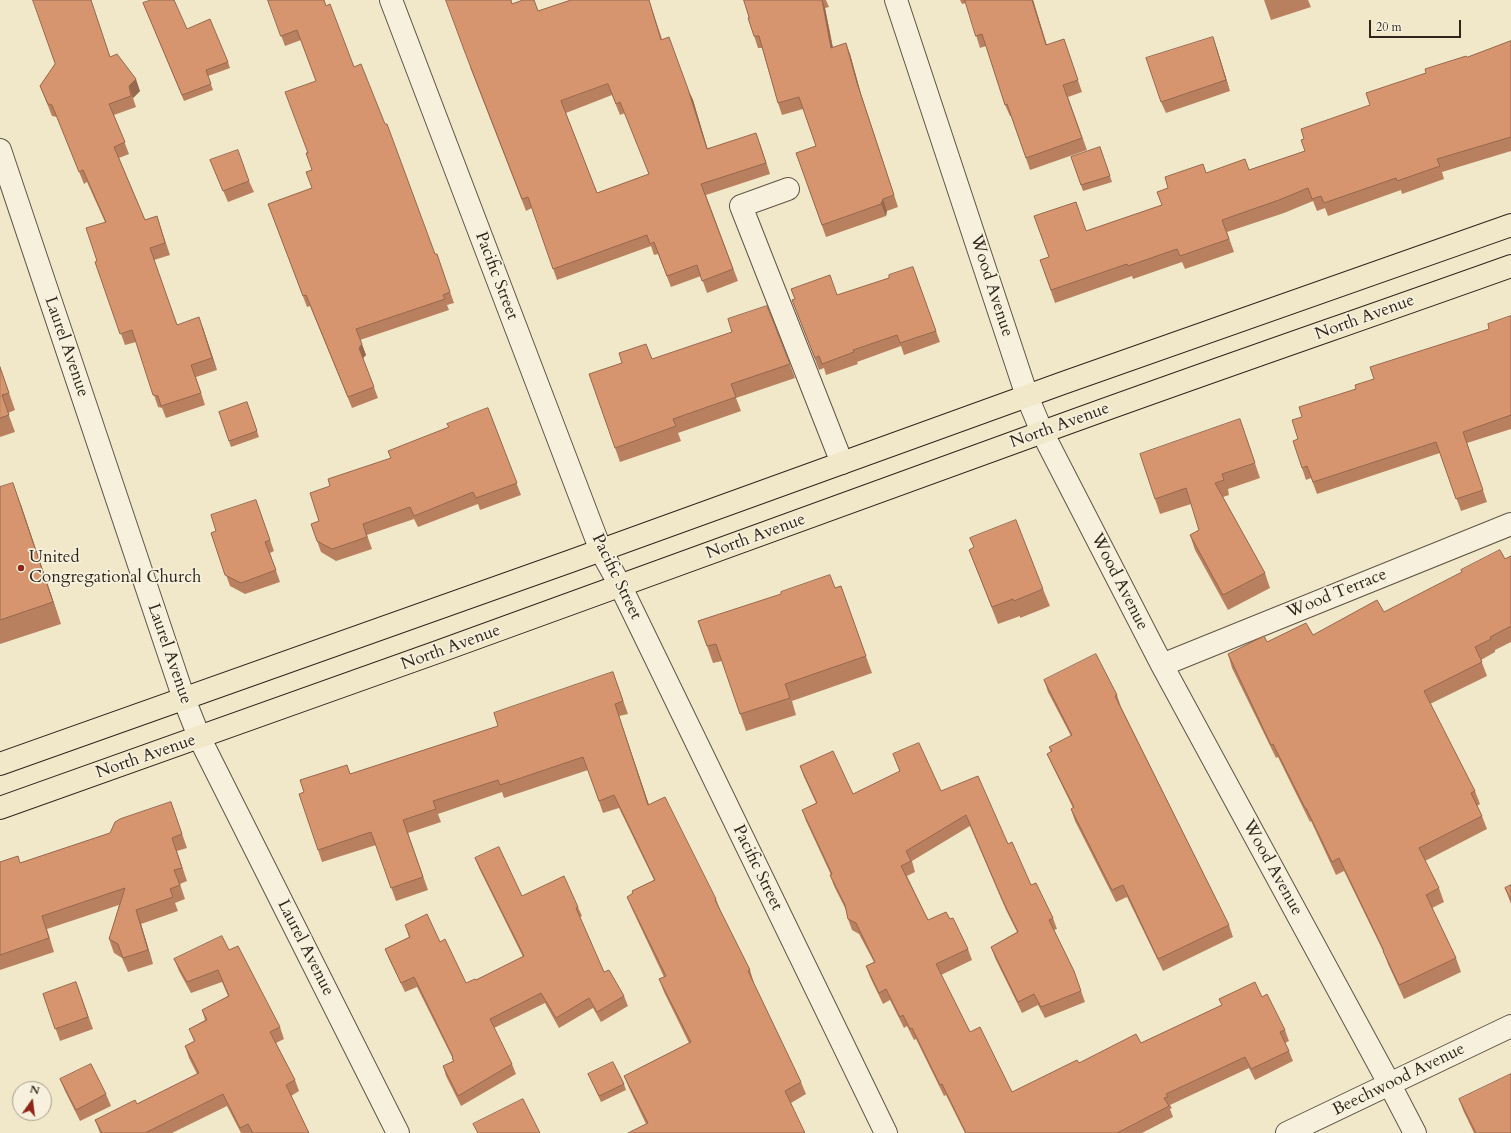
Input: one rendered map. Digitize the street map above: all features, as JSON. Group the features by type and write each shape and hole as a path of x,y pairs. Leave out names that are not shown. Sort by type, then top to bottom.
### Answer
{"main road":[{"path":"0,764 601,551 1027,396 1511,225"},
{"name":"North Avenue","path":"0,808 200,739 621,587 1042,432 1511,266"}],"street":[{"name":"Pacific Street","path":"391,0 601,551 621,587 886,1133"},
{"name":"Wood Avenue","path":"896,0 1027,396 1042,432 1162,665 1415,1133"},
{"name":"Laurel Avenue","path":"0,151 184,699 200,739 398,1133"},
{"path":"788,189 741,206 842,463"},
{"name":"Wood Terrace","path":"1162,665 1511,524"},
{"name":"Beechwood Avenue","path":"1287,1133 1511,1026"}],"building":[{"path":"33,0 91,0 110,57 117,54 136,79 129,86 131,96 109,104 125,142 114,147 145,220 157,216 165,243 150,248 177,325 199,317 212,358 191,365 201,393 161,406 158,396 153,395 132,330 120,334 95,262 97,261 86,228 106,222 83,170 79,172 52,105 48,104 40,86 55,64"},
{"path":"151,0 174,0 187,29 210,19 228,62 206,70 211,84 182,95 143,3"},
{"path":"268,0 324,0 326,6 330,4 354,67 361,64 385,124 387,124 450,292 443,295 445,299 356,329 362,344 359,348 374,387 348,397 306,295 303,296 268,204 312,188 306,172 312,170 306,153 308,153 285,92 316,81 297,30 281,36"},
{"path":"446,0 511,0 512,4 523,0 534,0 538,11 571,0 649,0 661,40 669,37 688,89 707,149 756,133 766,163 701,184 733,269 702,281 697,265 667,276 654,242 650,244 647,235 553,269 528,197 522,199","holes":["608,84 616,104 620,102 649,174 597,193 561,101"]},
{"path":"744,0 822,0 831,48 846,43 857,83 894,195 883,199 881,204 822,225 796,153 816,146 799,97 778,103 759,36 754,36"},
{"path":"965,0 1032,0 1046,45 1064,39 1078,80 1063,85 1082,138 1026,158 1007,104 1005,105 982,34 976,36"},
{"path":"1213,37 1226,80 1161,102 1146,58"},
{"path":"1511,41 1511,137 1437,159 1440,166 1397,181 1396,178 1324,203 1321,196 1312,199 1308,188 1222,220 1229,239 1180,256 1177,249 1128,266 1127,264 1051,290 1040,260 1049,257 1034,216 1076,202 1086,231 1162,205 1157,192 1168,188 1165,177 1203,164 1206,173 1245,159 1249,170 1305,151 1301,140 1304,139 1301,129 1370,105 1366,93 1426,73 1425,69 1466,56 1467,57"},
{"path":"1100,147 1110,176 1081,185 1071,157"},
{"path":"238,150 249,181 223,191 210,160"},
{"path":"913,267 936,331 900,343 897,335 853,350 854,352 822,364 819,356 815,358 792,300 795,299 791,289 830,275 837,295 889,278 889,275"},
{"path":"767,306 790,364 731,384 736,397 673,419 676,426 615,448 589,374 622,363 619,353 646,344 652,359 732,332 728,319"},
{"path":"1511,316 1511,415 1463,432 1483,490 1456,499 1436,442 1313,482 1307,466 1302,468 1293,441 1298,439 1292,420 1302,417 1299,407 1356,389 1355,385 1374,379 1370,367 1489,329 1488,324"},
{"path":"0,367 9,393 2,395 9,415 0,418"},
{"path":"247,402 257,431 229,441 219,412"},
{"path":"488,408 517,483 476,498 473,492 414,516 410,507 363,524 367,537 332,549 317,541 311,524 319,521 310,493 330,486 328,479 391,458 388,451 449,427 447,424"},
{"path":"1240,419 1255,463 1222,474 1224,480 1215,483 1265,573 1223,595 1190,535 1199,530 1186,488 1155,499 1140,454"},
{"name":"United Congregational Church","path":"13,483 53,602 0,620 0,487"},
{"path":"256,500 270,540 265,542 276,570 241,583 225,575 211,533 216,531 211,515"},
{"path":"1016,520 1043,589 1014,601 1013,599 992,607 969,550 974,547 970,538"},
{"path":"1500,550 1505,559 1511,556 1511,626 1475,647 1482,662 1424,691 1475,791 1471,793 1482,816 1419,848 1439,888 1426,895 1456,958 1399,985 1339,858 1332,862 1273,744 1271,745 1228,654 1264,636 1267,642 1306,623 1313,635 1377,600 1384,612 1462,572 1461,570"},
{"path":"830,575 835,588 841,586 866,656 785,684 790,698 740,714 716,644 707,646 698,621 781,594 781,592"},
{"path":"1096,654 1117,695 1115,696 1229,925 1158,959 1123,885 1112,890 1071,809 1074,807 1047,754 1052,751 1049,747 1072,735 1044,680"},
{"path":"613,672 623,701 615,704 648,805 665,797 750,970 748,971 801,1082 785,1091 805,1133 628,1133 648,1123 624,1076 691,1042 659,979 666,976 627,897 633,893 632,891 655,880 614,795 599,801 583,757 500,785 498,780 433,801 436,809 403,820 423,877 391,888 371,832 318,850 299,794 304,792 300,780 347,765 350,774 498,726 494,713"},
{"path":"919,743 941,791 978,776 1008,844 1012,842 1031,885 1036,883 1053,918 1049,920 1074,971 1081,991 1041,1007 1034,994 1018,1002 991,947 1018,932 1002,899 966,815 906,851 911,861 901,866 928,920 946,912 950,919 953,918 968,949 936,964 970,1032 980,1027 1012,1092 1077,1060 1079,1063 1136,1034 1141,1043 1222,1005 1219,999 1255,982 1262,997 1267,994 1285,1030 1280,1032 1289,1051 1251,1069 1245,1057 1166,1094 1168,1097 1164,1098 1169,1106 1117,1133 966,1133 912,1028 910,1029 903,1015 900,1017 886,989 879,993 866,966 875,962 856,923 848,919 845,905 830,875 832,874 802,810 817,803 800,766 833,751 853,794 900,771 893,754"},
{"path":"171,802 182,834 172,838 182,868 174,870 180,885 170,889 173,897 136,910 148,950 123,958 118,944 109,939 125,888 42,916 49,938 0,955 0,862 18,856 20,863 110,833 115,822 120,819"},
{"path":"499,847 522,896 564,876 578,907 576,908 604,972 609,970 624,996 597,1012 589,998 556,1018 541,993 490,1019 512,1064 458,1096 443,1066 454,1061 452,1058 453,1057 414,977 401,983 385,949 410,937 405,925 427,914 440,942 445,939 466,983 475,979 476,980 524,956 475,858"},
{"path":"1511,885 1511,900 1505,888"},
{"path":"222,936 229,950 238,946 280,1027 270,1032 295,1080 286,1085 309,1133 253,1133 248,1124 240,1128 223,1094 145,1133 102,1133 95,1120 135,1100 137,1104 199,1073 185,1046 195,1041 189,1029 207,1020 202,1010 229,996 218,970 187,982 174,959"},
{"path":"76,982 88,1017 55,1029 43,994"},
{"path":"613,1062 624,1084 599,1096 588,1074"},
{"path":"91,1064 106,1094 76,1110 60,1079"},
{"path":"1511,1074 1511,1133 1476,1133 1459,1099"},
{"path":"523,1099 540,1133 478,1133 473,1124"}],"place":[{"name":"United Congregational Church","path":"21,568"}]}
